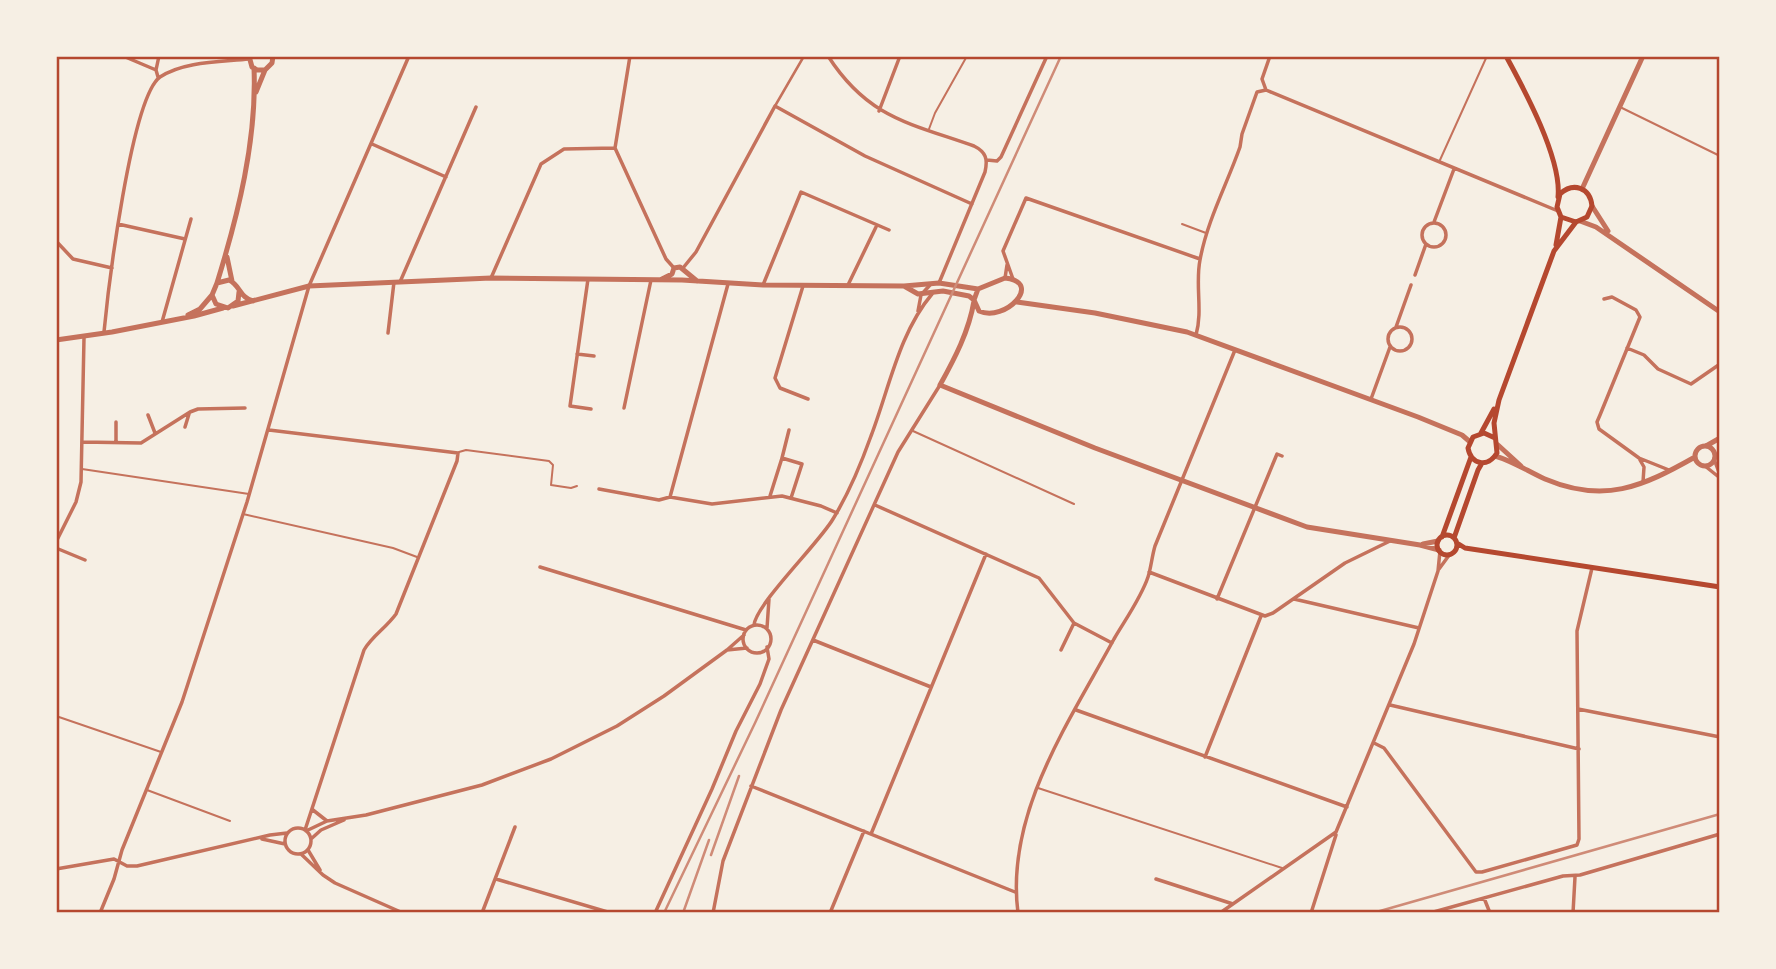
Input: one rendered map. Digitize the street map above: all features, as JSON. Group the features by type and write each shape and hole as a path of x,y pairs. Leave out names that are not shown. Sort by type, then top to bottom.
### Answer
{"main road":[{"path":"1506,56 1540,125 1561,179 1572,187 1582,189 1589,196 1592,206 1587,217 1578,222 1554,251"},
{"path":"1471,457 1482,463 1495,456 1494,424 1499,400 1554,251 1560,214 1553,162"},
{"path":"1558,197 1564,190 1572,187"},
{"path":"1560,214 1568,221 1578,222"},
{"path":"1464,548 1452,553 1439,551 1440,539 1471,457 1469,441 1480,433 1499,400"},
{"path":"1480,433 1488,434 1496,441"},
{"path":"1452,553 1473,482 1482,463"},
{"path":"1440,539 1448,536 1464,548 1720,587"}],"street":[{"path":"123,56 156,70"},
{"path":"159,56 156,70 159,78"},
{"path":"100,913 182,702 269,430 309,286 409,56"},
{"path":"631,56 615,148 666,259 680,281"},
{"path":"680,281 685,277 684,269 696,252 804,56"},
{"path":"828,56 854,90 879,111 974,146 984,152 987,160 972,204 936,283 925,288 921,295 918,314"},
{"path":"879,111 900,56"},
{"path":"987,160 997,161 1001,157 1047,56"},
{"path":"1266,90 1262,79 1270,56"},
{"path":"1582,189 1643,56"},
{"path":"103,334 118,224 142,106 159,78 186,66 249,57 254,68 255,95 248,154 226,253 212,295 197,310 178,320"},
{"path":"255,95 265,70 271,66 275,57"},
{"path":"254,68 265,70"},
{"path":"1196,335 1200,259 1257,92 1266,90 1440,160 1454,169 1560,214"},
{"path":"775,106 865,156 972,204"},
{"path":"388,333 397,282 476,107"},
{"path":"372,145 446,177"},
{"path":"491,278 541,164 564,149 615,148"},
{"path":"1433,223 1454,169"},
{"path":"763,285 801,192 889,230"},
{"path":"1017,302 1021,290 1013,279 1003,251 1026,198 1200,259"},
{"path":"1592,206 1600,222 1614,239"},
{"path":"162,322 191,219"},
{"path":"1578,222 1594,225 1720,312"},
{"path":"1433,223 1443,226 1446,232 1445,239 1432,246 1423,237 1423,231 1427,225 1433,223"},
{"path":"118,224 186,239"},
{"path":"848,285 876,226"},
{"path":"56,241 73,259 112,268"},
{"path":"1415,275 1427,243"},
{"path":"226,253 232,281 246,299 253,301"},
{"path":"1005,278 1007,265"},
{"path":"659,280 673,271 684,269"},
{"path":"684,269 690,277 701,282"},
{"path":"56,340 84,338 178,320 309,286 491,278 659,280 763,285 904,286 936,283 978,289 1005,278 1013,279"},
{"path":"588,279 570,406 590,408"},
{"path":"624,408 651,280"},
{"path":"217,283 232,281"},
{"path":"670,497 728,284"},
{"path":"803,285 775,378 780,388 808,399"},
{"path":"1396,327 1407,329 1411,335 1412,343 1408,349 1401,352 1390,347 1388,334 1396,327 1411,285"},
{"path":"904,286 921,295 943,290 969,296 979,311 986,313"},
{"path":"713,913 723,861 812,640 898,452 953,362 970,321 978,289"},
{"path":"233,306 239,298 239,292"},
{"path":"56,869 114,859 127,866 137,866 287,833 296,828 306,830 327,821 346,819 482,785 551,759 642,710 727,650 754,625 763,604 837,513 872,436 892,374 918,314 932,294"},
{"path":"212,295 216,304 223,308"},
{"path":"1604,299 1612,297 1636,310 1640,317 1597,422 1599,429 1639,458 1669,470"},
{"path":"970,321 1017,302 1128,319 1196,335 1371,399 1462,435 1469,441"},
{"path":"56,542 76,502 81,469 84,338"},
{"path":"1371,399 1390,347"},
{"path":"1627,348 1644,355 1658,369 1691,384 1720,364"},
{"path":"1018,913 1015,892 1017,867 1029,810 1037,788 1053,751 1148,578 1155,546 1235,349"},
{"path":"577,354 594,356"},
{"path":"940,385 1095,448 1307,527 1420,545 1439,551 1438,571 1419,628 1390,705 1336,832 1311,913"},
{"path":"82,442 141,443 198,409 245,408"},
{"path":"185,427 190,412"},
{"path":"148,415 155,433"},
{"path":"116,422 116,442"},
{"path":"269,430 458,453 396,614 388,625 370,639 364,650 306,830 311,839"},
{"path":"770,496 789,430"},
{"path":"1698,464 1695,457 1697,449 1720,440"},
{"path":"1705,466 1710,465 1720,440"},
{"path":"1496,441 1523,468"},
{"path":"1706,446 1714,456 1720,477"},
{"path":"1217,599 1277,454 1282,456"},
{"path":"1495,456 1556,483 1587,491 1616,491 1643,484 1695,457"},
{"path":"782,458 802,464 791,498"},
{"path":"1639,458 1644,467 1643,484"},
{"path":"1687,461 1705,466 1720,477"},
{"path":"599,489 659,500 670,497 712,504 770,496 791,498 837,513"},
{"path":"875,505 1043,581 1074,623 1112,643"},
{"path":"1420,545 1440,539"},
{"path":"1149,572 1261,616 1273,613 1294,600 1345,563 1391,541"},
{"path":"56,548 85,560"},
{"path":"1438,571 1452,553"},
{"path":"871,834 986,554"},
{"path":"540,567 745,632"},
{"path":"1374,743 1384,748 1476,872 1577,845 1580,815 1577,631 1592,568"},
{"path":"655,913 732,740 760,684 769,659 769,599"},
{"path":"1294,600 1419,628"},
{"path":"1205,757 1261,616"},
{"path":"1062,650 1074,623"},
{"path":"754,625 767,630"},
{"path":"745,632 744,642 747,648"},
{"path":"812,640 931,687"},
{"path":"727,650 747,648 760,652 767,647"},
{"path":"1390,705 1579,749"},
{"path":"1578,709 1720,737"},
{"path":"1076,710 1347,807"},
{"path":"751,786 1015,892"},
{"path":"313,810 327,821"},
{"path":"300,854 308,849 311,839 321,830 346,819"},
{"path":"482,913 515,827"},
{"path":"830,913 864,831"},
{"path":"1220,913 1336,832"},
{"path":"287,833 285,844 289,851 300,854 323,875 403,913"},
{"path":"1430,913 1563,876 1575,876 1720,834"},
{"path":"260,838 285,844"},
{"path":"308,849 323,875"},
{"path":"1573,913 1575,876"},
{"path":"496,878 611,913"},
{"path":"1156,879 1233,904"},
{"path":"1484,898 1490,913"}],"lane":[{"path":"929,130 934,113 967,56"},
{"path":"1440,160 1487,56"},
{"path":"1620,106 1720,156"},
{"path":"1182,224 1207,233"},
{"path":"912,430 1074,504"},
{"path":"458,453 466,450 549,461 553,466 551,485 571,488 577,486"},
{"path":"81,469 249,494"},
{"path":"243,514 393,548 418,558"},
{"path":"56,716 162,752"},
{"path":"1037,788 1284,869"},
{"path":"146,790 230,821"}],"railway":[{"path":"664,913 755,723 1061,56"},
{"path":"711,855 739,776"},
{"path":"1373,913 1720,814"},
{"path":"683,913 709,840"}]}
